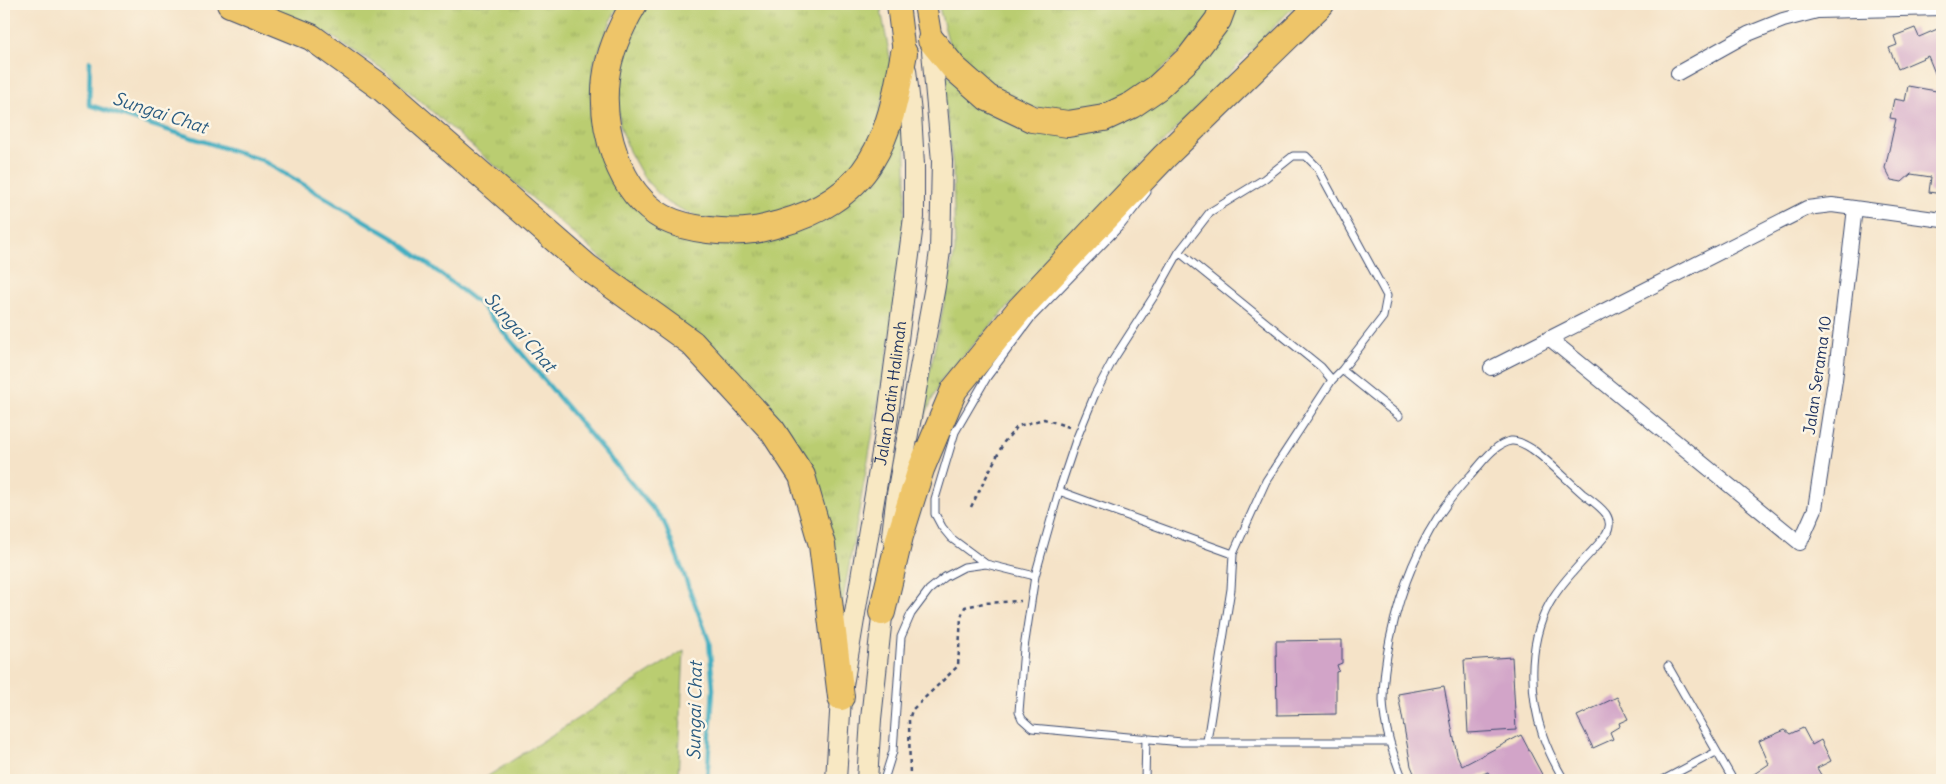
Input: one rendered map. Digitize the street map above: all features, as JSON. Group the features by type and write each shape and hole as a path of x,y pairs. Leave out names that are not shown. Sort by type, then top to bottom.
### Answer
{"highway":[{"path":"230,4 311,37 382,88 587,267 692,343 772,430 802,476 822,545 841,697"},
{"path":"634,4 623,23 606,77 605,103 608,135 619,165 632,188 651,209 665,218 717,231 754,230 791,220 824,207 850,187 870,162 885,136 898,86 903,42"},
{"path":"928,22 954,68 988,98 1032,119 1068,124 1104,118 1132,105 1157,88 1190,57 1218,20 1224,4"},
{"path":"882,612 900,536 918,479 954,390 1020,309 1165,156 1321,4"}],"main road":[{"name":"Jalan Datin Halimah","path":"836,780 841,697 887,423 914,217 911,113 898,4"},
{"name":"Jalan Datin Halimah","path":"867,780 882,612 897,494 940,250 942,161 928,22"}],"street":[{"path":"1678,73 1748,34 1783,20 1817,11 1942,8"},
{"path":"1491,368 1807,208 1832,205 1942,220"},
{"name":"Jalan Serama 10","path":"1550,338 1800,543 1815,509 1835,380 1855,208"}],"lane":[{"path":"1154,180 1165,156"},
{"path":"1207,740 1231,589 1233,554 1266,480 1332,380 1383,318 1387,296 1317,167 1306,156 1293,156 1264,179 1210,212 1179,252 1156,293 1132,327 1095,394 1059,491 1035,576 1024,648 1019,712 1022,719 1032,728 1182,742 1207,740 1389,742"},
{"path":"1035,576 986,564 951,538 935,514 935,499 955,432 987,377 1031,318 1122,224 1149,188"},
{"path":"1179,252 1320,367 1332,380"},
{"path":"1342,370 1398,416"},
{"path":"1403,780 1389,742 1383,699 1386,662 1398,608 1416,554 1447,501 1500,446 1511,441 1517,441 1533,450 1601,509 1610,523 1610,529 1606,535 1553,598 1541,621 1533,651 1535,697 1539,722 1544,738 1564,780"},
{"path":"1059,491 1233,554"},
{"path":"884,780 893,751 900,637 911,614 929,590 945,577 964,568 986,564"},
{"path":"1668,666 1733,780"},
{"path":"1145,780 1146,738"},
{"path":"1663,780 1716,752"}],"path":[{"path":"971,507 1004,442 1018,426 1044,419 1080,432"},
{"path":"910,780 909,720 912,710 958,666 961,617 965,607 996,602 1030,601"}],"green space":[{"path":"229,4 621,4 613,16 594,63 590,121 608,173 648,217 692,238 840,206 899,92 906,142 906,192 899,279 838,627 810,486 737,380 597,254 384,70 325,32"},
{"path":"648,4 880,4 891,63 874,138 845,178 807,207 752,222 702,219 666,202 644,178 629,151 620,125 617,94 617,64 641,12"},
{"path":"938,4 1215,4 1203,29 1135,97 1080,116 1013,104 951,51"},
{"path":"1233,4 1296,4 1091,217 941,380 917,434 955,250 953,170 941,68 966,95 999,118 1041,132 1118,124"},
{"path":"684,650 678,780 482,780"}],"building":[{"path":"1942,27 1942,90 1928,56 1898,69 1889,48 1897,45 1894,36 1915,28 1919,37"},
{"path":"1908,86 1942,92 1942,194 1929,192 1931,177 1911,174 1902,182 1891,180 1885,168 1896,119 1890,118 1894,99 1905,101"},
{"path":"1342,640 1342,663 1337,665 1339,671 1336,672 1336,714 1277,715 1276,641"},
{"path":"1512,657 1516,730 1468,733 1464,660"},
{"path":"1444,686 1457,755 1462,766 1521,735 1545,780 1492,780 1488,772 1468,780 1417,780 1411,766 1398,694"},
{"path":"1617,697 1628,719 1619,723 1620,726 1610,732 1613,739 1593,748 1577,716"},
{"path":"1803,728 1812,745 1821,740 1831,761 1817,768 1824,780 1745,780 1769,764 1759,741 1785,730 1790,734"}],"waterway":[{"name":"Sungai Chat","path":"90,61 89,105 262,160 395,239 481,305 664,522 709,641 713,689 707,780"}]}
